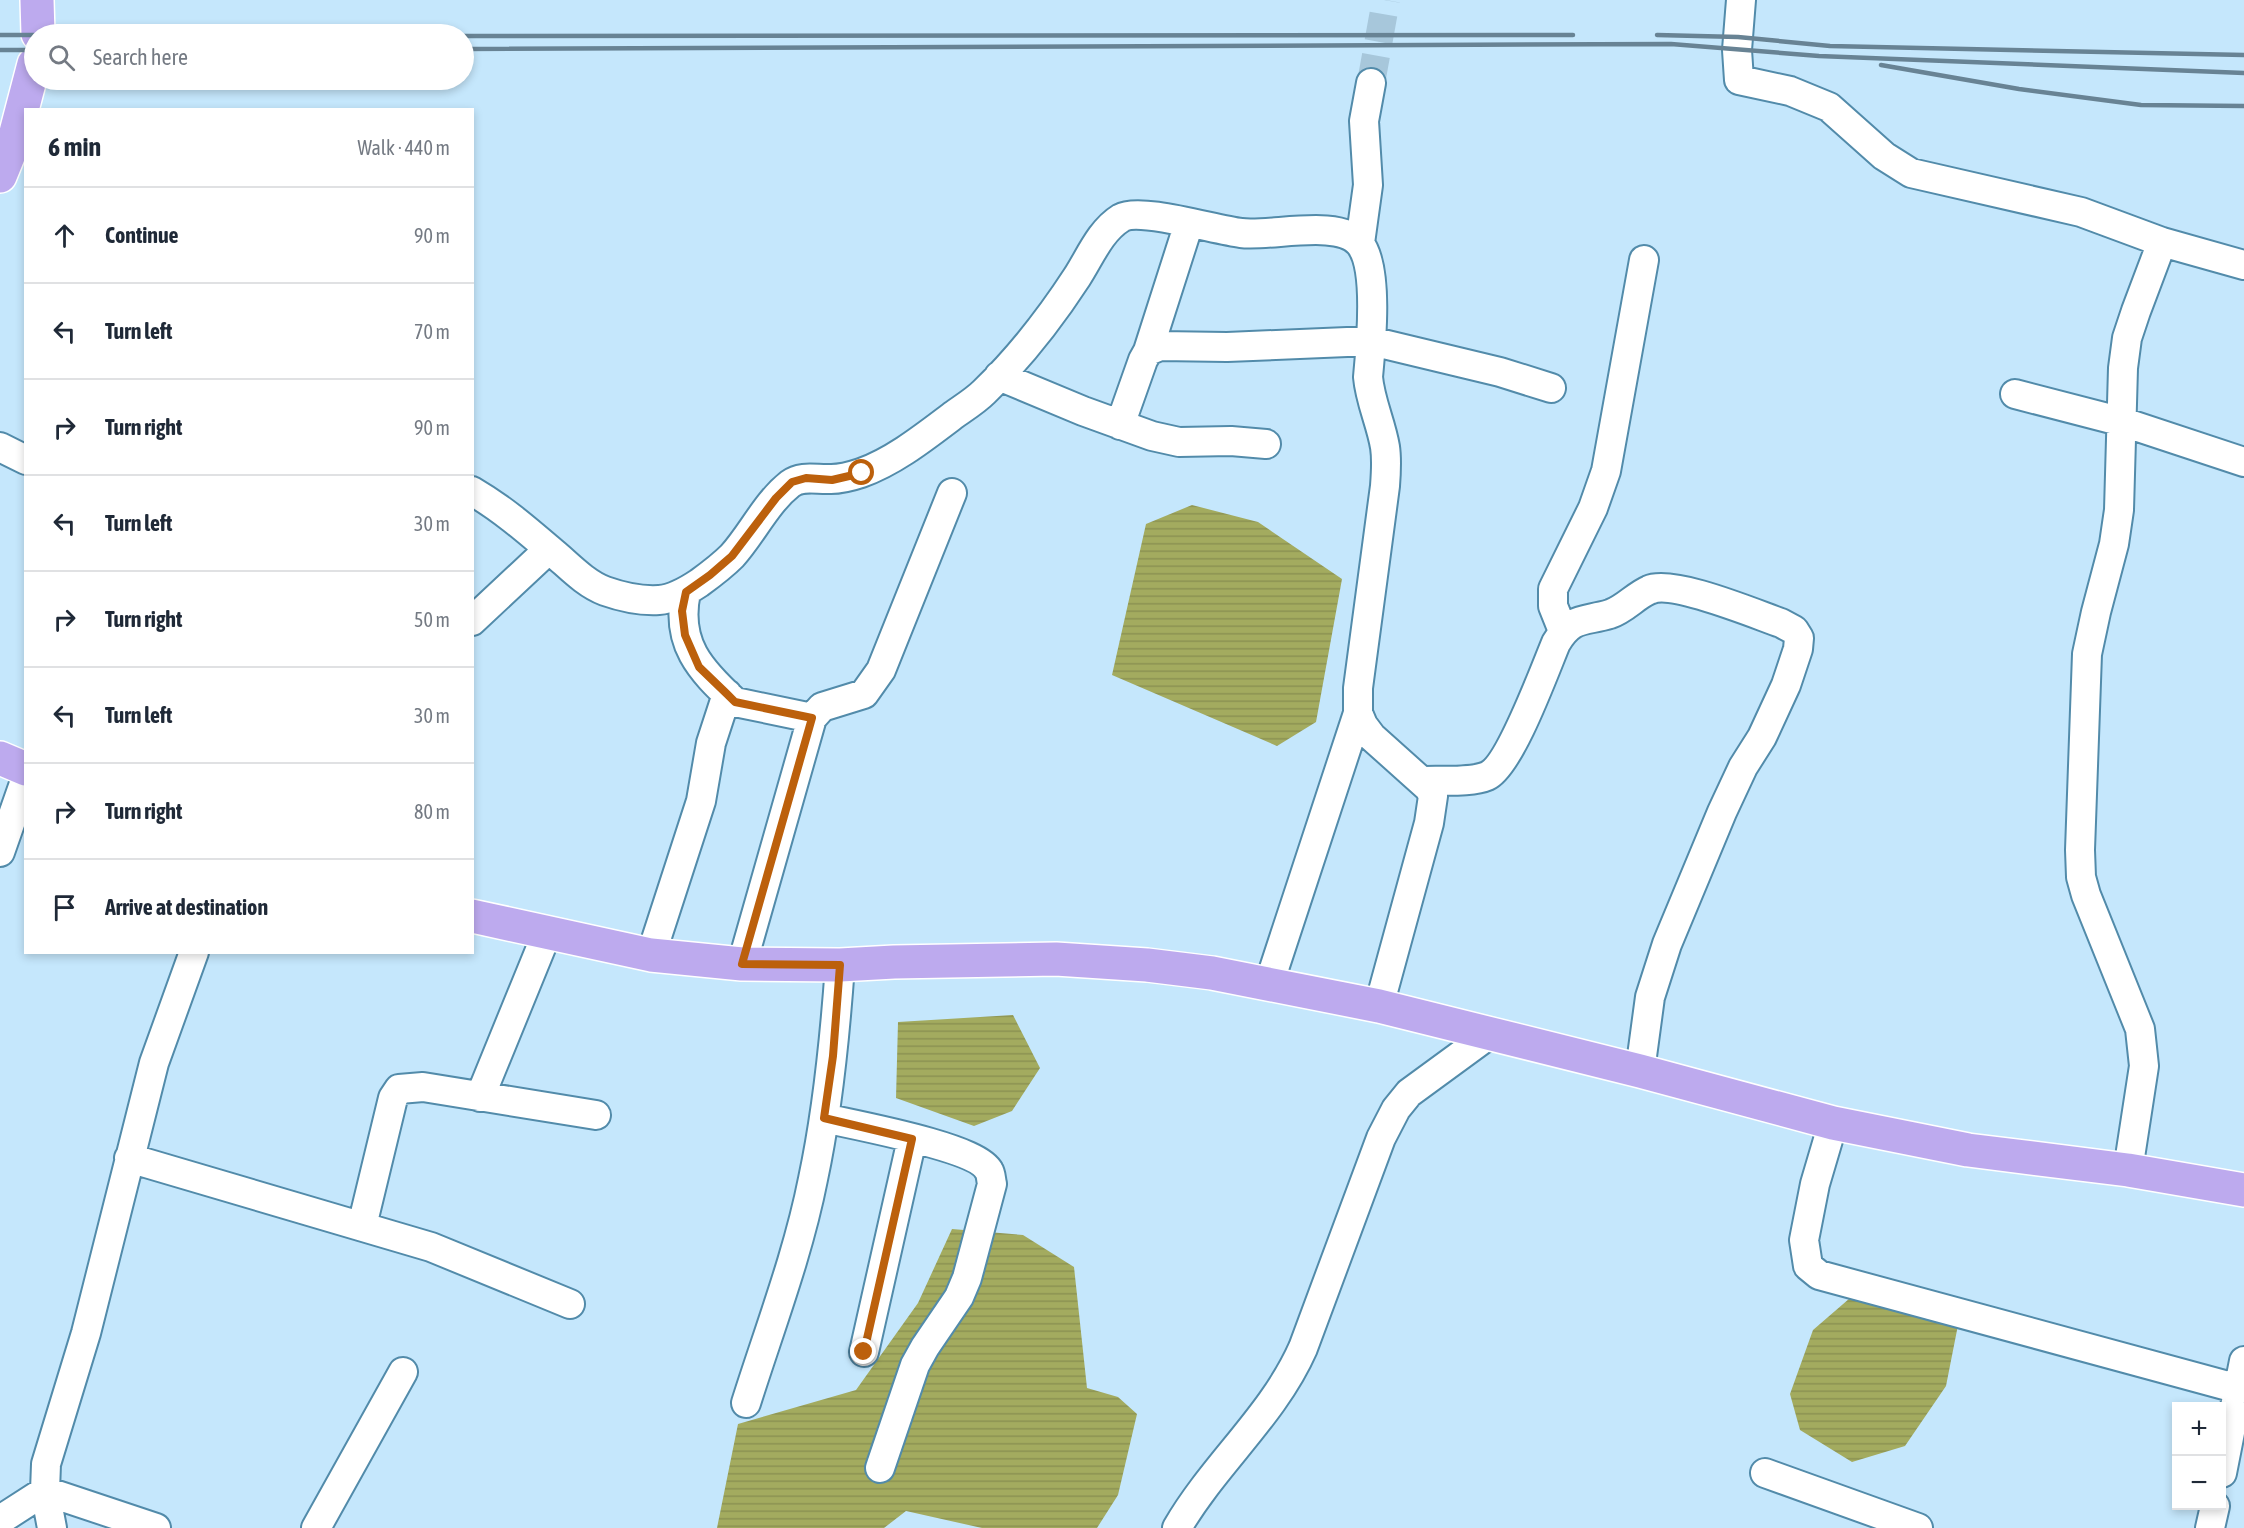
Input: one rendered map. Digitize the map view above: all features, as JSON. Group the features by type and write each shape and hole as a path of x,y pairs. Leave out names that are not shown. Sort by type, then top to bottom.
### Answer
{"main road":[{"path":"37,0 38,24"},
{"path":"0,176 13,144 27,90"},
{"path":"0,758 24,768"},
{"path":"474,916 651,955 742,964 840,965 1056,959 1147,965 1212,974 1379,1006 1640,1071 1833,1123 1968,1150 2128,1170 2244,1190"}],"street":[{"path":"1741,0 1737,50 1738,80 1790,90 1829,107 1884,156 1911,173 2081,212 2162,242 2244,265"},
{"path":"1269,984 1358,713 1358,688 1386,486 1385,447 1370,392 1372,283 1360,243 1368,185 1364,121 1371,83"},
{"path":"474,492 510,517 582,577 603,590 633,598 662,600 686,592 732,556 776,498 792,482 806,478 832,480 862,473 885,462 933,431 975,400 1038,330 1077,278 1110,226 1125,216 1144,215 1241,233 1265,234 1313,229 1330,230 1349,236 1360,243"},
{"path":"1120,425 1148,351 1189,223"},
{"path":"2128,1170 2144,1065 2140,1029 2086,895 2081,877 2087,654 2114,544 2119,510 2127,338 2162,242"},
{"path":"1563,631 1553,606 1553,589 1604,482 1644,260"},
{"path":"1148,351 1160,346 1227,347 1371,341 1500,372 1551,388"},
{"path":"999,376 1152,436 1179,442 1231,441 1266,444"},
{"path":"2015,394 2122,422 2244,462"},
{"path":"0,447 24,459"},
{"path":"742,964 812,718 822,707 864,694 872,685 952,494"},
{"path":"474,619 549,549"},
{"path":"1423,781 1479,778 1490,775 1497,768 1525,716 1563,631 1570,624 1581,619 1617,612 1649,590 1663,587 1681,590 1794,630 1799,638 1798,649 1786,685 1762,737 1743,767 1722,812 1659,965 1650,997 1640,1071"},
{"path":"686,592 682,611 685,635 699,667 735,702 812,718"},
{"path":"651,955 701,801 711,743 727,694"},
{"path":"1358,713 1372,737 1423,781 1433,796 1430,823 1379,1006"},
{"path":"0,852 24,784"},
{"path":"480,1096 547,933"},
{"path":"52,1528 45,1491 46,1464 86,1333 154,1063 193,954"},
{"path":"746,1404 797,1243 813,1182 833,1056 840,965"},
{"path":"1178,1528 1191,1505 1276,1398 1292,1374 1381,1138 1396,1110 1410,1093 1491,1033"},
{"path":"362,1226 393,1098 399,1089 423,1087 596,1115"},
{"path":"824,1118 945,1147 977,1159 989,1170 992,1184 967,1278 959,1297 915,1365 880,1468"},
{"path":"1833,1123 1815,1184 1804,1240 1808,1266 1819,1275 2241,1375 2225,1456"},
{"path":"864,1352 912,1139"},
{"path":"129,1158 431,1247 570,1304"},
{"path":"316,1528 403,1372"},
{"path":"1765,1473 1876,1521 1918,1528"},
{"path":"0,1520 45,1491"},
{"path":"45,1491 156,1528"},
{"path":"2210,1528 2214,1510"}],"shaded area":[{"path":"1192,505 1258,522 1342,579 1316,722 1277,746 1112,675 1146,524"},
{"path":"1013,1015 1040,1068 1012,1111 974,1126 896,1098 898,1022"},
{"path":"952,1229 1023,1235 1074,1267 1087,1388 1118,1397 1137,1414 1118,1495 1097,1528 982,1528 906,1511 884,1528 717,1528 738,1424 856,1390 918,1303"},
{"path":"1857,1292 1959,1320 1946,1386 1905,1446 1852,1462 1800,1430 1790,1394 1813,1330"}],"tunnel":[{"path":"1371,83 1386,0"}],"railway":[{"path":"0,35 24,35"},
{"path":"474,36 1573,35"},
{"path":"1657,35 1738,37 1830,46 2244,55"},
{"path":"474,49 1671,44 1819,56 2244,73"},
{"path":"0,50 24,50"},
{"path":"1881,65 2019,89 2141,105 2244,106"}],"route":[{"path":"862,473 832,480 806,478 792,482 776,498 732,556 686,592 682,611 685,635 699,667 735,702 812,718 742,964 840,965 833,1056 824,1118 912,1139 864,1352"}]}
